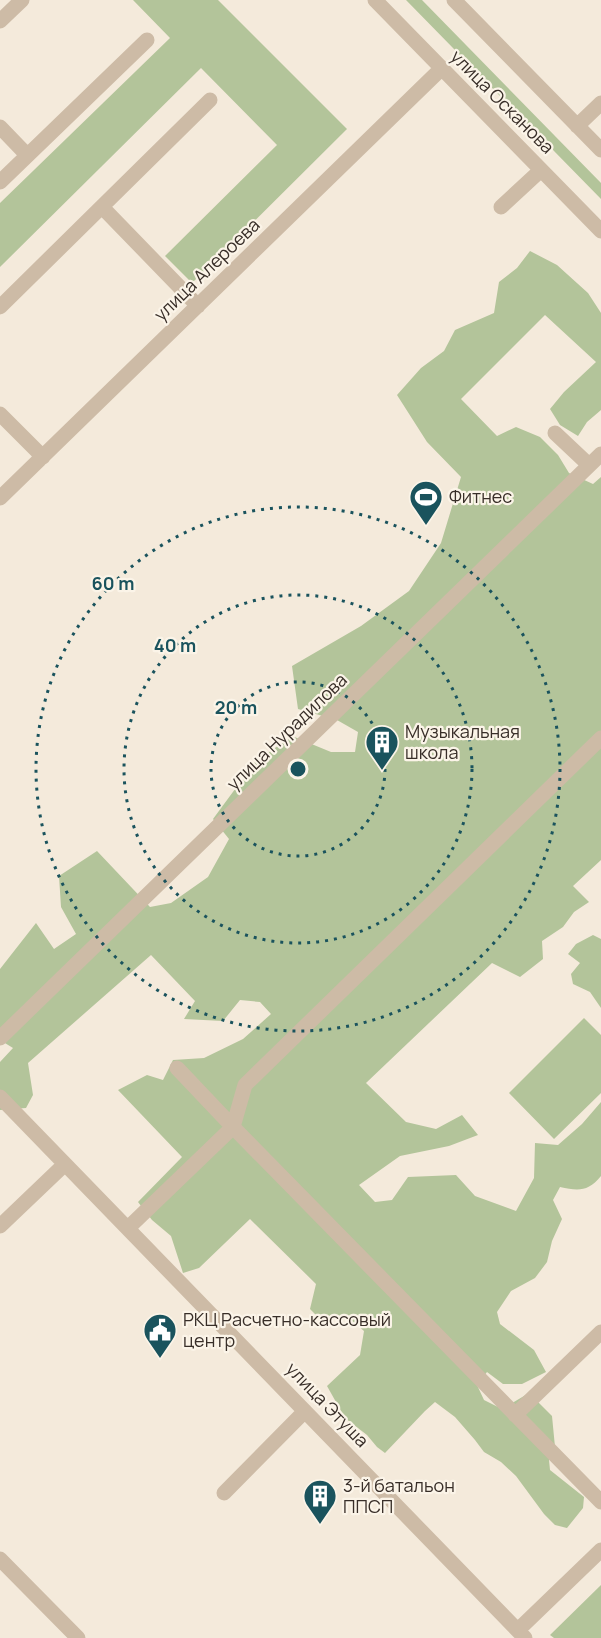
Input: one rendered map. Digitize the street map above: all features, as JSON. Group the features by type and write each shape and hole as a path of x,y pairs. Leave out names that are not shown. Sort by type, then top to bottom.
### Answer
{"street":[{"path":"0,21 22,0"},
{"name":"улица Осканова","path":"375,0 601,231"},
{"name":"улица Осканова","path":"454,0 601,150"},
{"path":"0,182 147,40"},
{"name":"улица Алероева","path":"0,498 441,69"},
{"path":"0,307 210,100"},
{"path":"577,126 601,103"},
{"path":"0,127 27,155"},
{"path":"501,207 541,170"},
{"path":"102,207 198,306"},
{"path":"0,414 42,457"},
{"path":"555,433 589,465"},
{"name":"улица Нурадилова","path":"0,1038 601,454"},
{"path":"128,1228 233,1127 245,1085 601,738"},
{"path":"177,1068 601,1502"},
{"name":"улица Этуша","path":"0,1097 521,1634"},
{"path":"0,1226 65,1164"},
{"path":"515,1415 601,1332"},
{"path":"224,1493 305,1411"},
{"path":"521,1634 601,1550"},
{"path":"0,1559 78,1638"}],"green space":[{"path":"133,0 218,0 347,129 192,283 165,256 277,145 201,68 0,267 0,203 170,38"},
{"path":"406,0 422,0 601,183 601,199"},
{"path":"530,251 557,265 588,293 601,313 601,410 587,422 578,436 560,425 550,409 564,392 596,362 545,315 461,399 497,436 516,427 540,437 558,455 569,473 593,484 601,477 601,860 573,886 589,902 574,912 563,927 542,941 543,959 520,977 492,963 366,1083 406,1122 436,1129 462,1115 478,1135 449,1146 400,1156 359,1185 375,1202 392,1200 408,1177 456,1175 475,1196 516,1211 534,1178 535,1143 558,1145 582,1124 601,1102 601,1176 587,1188 560,1187 553,1200 562,1219 552,1241 547,1262 535,1278 511,1291 497,1312 500,1324 534,1350 546,1372 522,1384 503,1384 487,1372 477,1385 484,1400 502,1409 529,1393 552,1416 555,1447 549,1460 550,1470 584,1497 583,1508 567,1528 555,1525 516,1476 501,1462 484,1452 455,1417 435,1402 385,1453 345,1418 327,1386 360,1355 364,1331 350,1319 320,1319 310,1309 316,1284 250,1219 199,1268 183,1273 171,1236 152,1220 138,1202 182,1157 118,1090 147,1075 163,1080 173,1060 204,1058 243,1039 271,1014 260,1002 240,1000 223,1021 184,1019 195,1001 151,955 28,1063 33,1095 26,1108 0,1110 0,1062 13,1048 0,1040 0,969 36,923 54,949 76,934 61,907 59,876 97,851 150,907 171,903 208,877 229,839 213,819 255,762 292,736 331,752 355,752 358,732 337,720 298,709 292,666 361,626 409,591 441,543 461,477 427,442 397,395 421,368 444,351 455,330 494,313 499,282 517,268"},
{"path":"593,935 601,939 601,1008 590,992 573,984 571,974 580,963 568,954 576,944"},
{"path":"584,1018 601,1035 601,1093 554,1139 509,1093"},
{"path":"601,1585 601,1638 554,1638 550,1635"}],"place":[{"name":"Фитнес","path":"426,526"},
{"name":"Музыкальная школа","path":"382,771"},
{"name":"РКЦ Расчетно-кассовый центр","path":"160,1359"},
{"name":"3-й батальон ППСП","path":"320,1525"}]}
